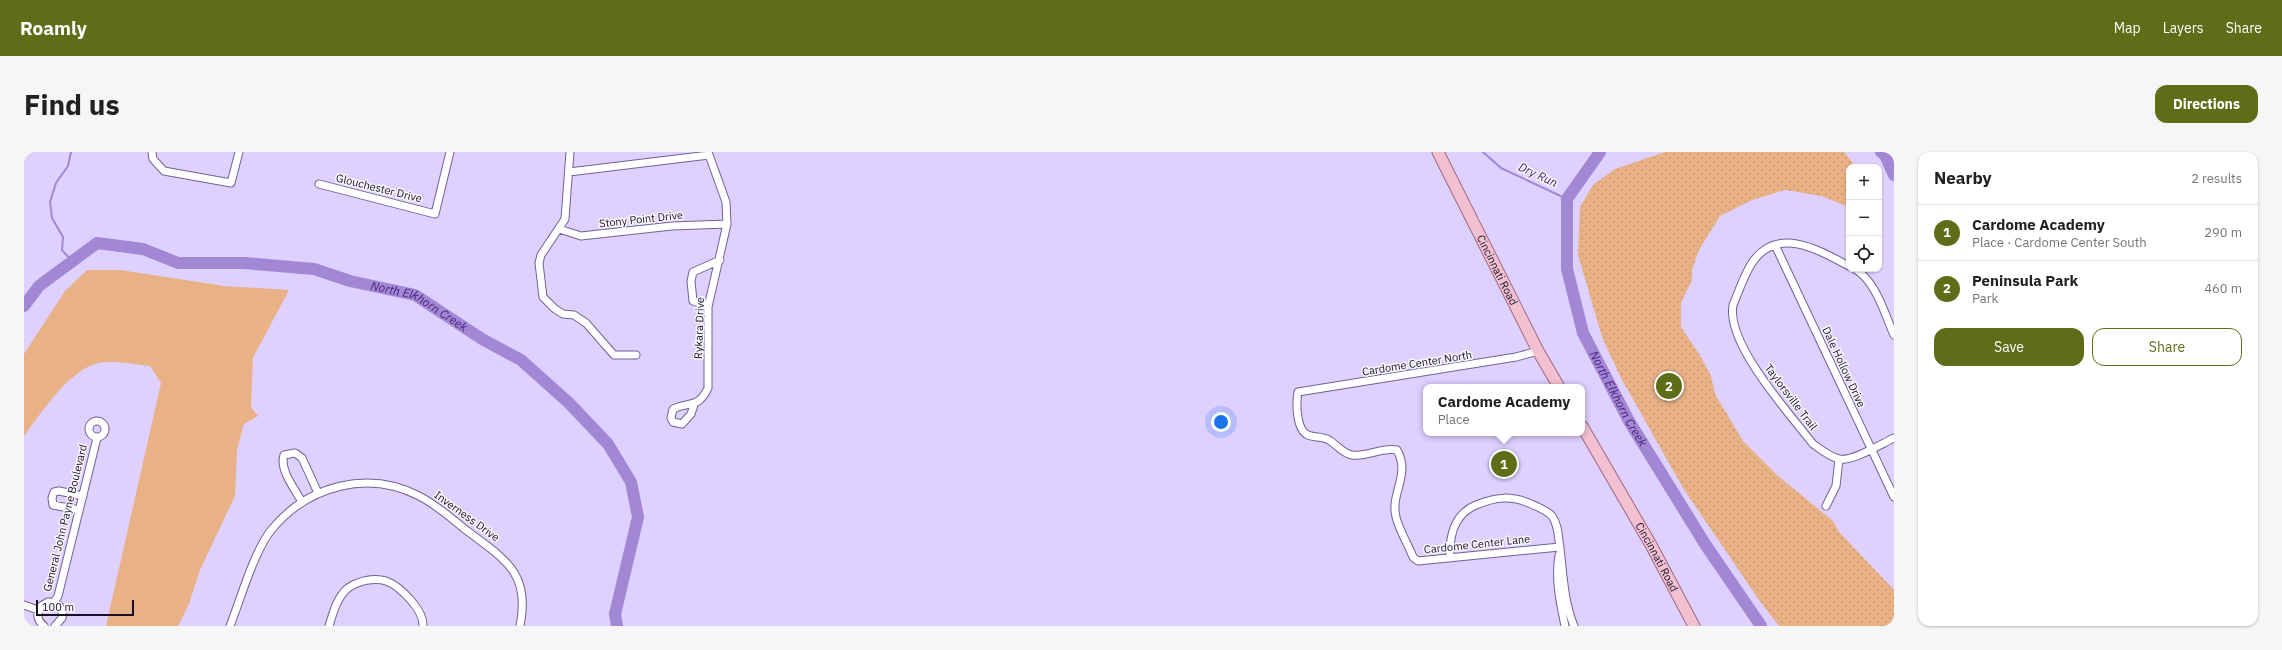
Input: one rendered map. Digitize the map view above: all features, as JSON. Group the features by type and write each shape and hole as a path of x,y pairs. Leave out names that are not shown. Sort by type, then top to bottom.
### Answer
{"main road":[{"name":"Cincinnati Road","path":"1438,152 1538,351 1557,384"},
{"name":"Cincinnati Road","path":"1585,431 1648,539 1694,626"}],"street":[{"path":"152,152 153,159 164,171 231,183 239,152"},
{"name":"Glouchester Drive","path":"319,184 435,214 450,152"},
{"path":"570,152 565,219 544,250 539,263 543,297 555,309 563,314 574,315 586,323 614,355 636,355"},
{"path":"569,172 708,153"},
{"name":"Rykara Drive","path":"694,405 704,397 708,388 708,306 714,276 720,260 727,224 726,202 708,153"},
{"name":"Stony Point Drive","path":"559,229 580,236 672,226 727,224"},
{"path":"1775,245 1795,242 1846,264"},
{"name":"Dale Hollow Drive","path":"1775,245 1870,449 1894,497"},
{"name":"Taylorsville Trail","path":"1775,245 1762,252 1754,261 1733,305 1732,312 1734,326 1756,371 1803,432 1820,449 1839,459"},
{"path":"708,306 693,301 691,281 693,272 720,260"},
{"path":"1860,272 1874,291 1894,335"},
{"name":"Cardome Center North","path":"1298,392 1508,358 1538,351"},
{"name":"Cardome Center Lane","path":"1298,392 1301,429 1306,434 1329,440 1350,456 1360,456 1383,449 1398,450 1401,456 1402,477 1396,496 1396,517 1413,556 1418,561 1560,547"},
{"name":"General John Payne Boulevard","path":"54,602 58,596 96,438"},
{"path":"1826,506 1836,486 1839,459 1848,459 1894,438"},
{"path":"302,502 283,468 282,460 284,455 295,453 302,458 318,493"},
{"name":"Inverness Drive","path":"230,626 258,552 271,530 302,502 318,493 347,484 368,482 403,490 436,506 495,550 511,565 523,593 524,609 520,626"},
{"path":"79,510 53,505 52,498 54,492 59,491 82,496"},
{"path":"1450,558 1450,539 1458,519 1472,506 1494,498 1513,498 1551,515 1559,532 1566,602 1574,626"},
{"path":"1560,547 1557,573 1559,600 1565,626"},
{"path":"329,626 338,601 348,589 360,582 371,579 386,581 398,589 417,606 421,613 423,626"},
{"name":"General John Payne Boulevard","path":"38,610 44,603 54,602 60,607 63,614 60,622 56,626"},
{"path":"24,605 38,610 39,621 44,626"}],"shaded area":[{"path":"1665,152 1844,152 1854,164 1846,164 1846,206 1821,196 1785,190 1752,200 1720,216 1699,250 1692,270 1692,280 1681,303 1681,327 1701,357 1711,376 1715,394 1743,441 1778,476 1833,521 1839,532 1894,590 1894,626 1779,626 1759,600 1683,488 1621,378 1602,337 1578,255 1580,207 1593,185 1615,169"},
{"path":"87,270 120,270 224,286 289,290 253,358 251,407 258,416 244,424 237,450 235,496 200,570 189,604 178,626 106,626 161,383 150,366 111,362 98,363 87,367 66,383 47,405 24,436 24,354 65,291"}],"waterway":[{"path":"71,152 68,166 56,183 50,202 52,218 63,237 62,250 72,261"},
{"name":"Dry Run","path":"1483,152 1501,168 1567,199"},
{"name":"North Elkhorn Creek","path":"1600,152 1567,199 1567,269 1583,333 1629,421 1705,544 1761,626"},
{"name":"North Elkhorn Creek","path":"1881,152 1885,155 1894,175"},
{"name":"North Elkhorn Creek","path":"24,306 39,286 97,243 143,249 178,263 244,263 314,269 350,281 415,295 482,339 521,360 569,403 608,444 631,482 638,517 615,614 617,626"}],"place":[{"name":"Peninsula Park","path":"1669,386"},
{"name":"Cardome Academy","path":"1504,464"}]}
